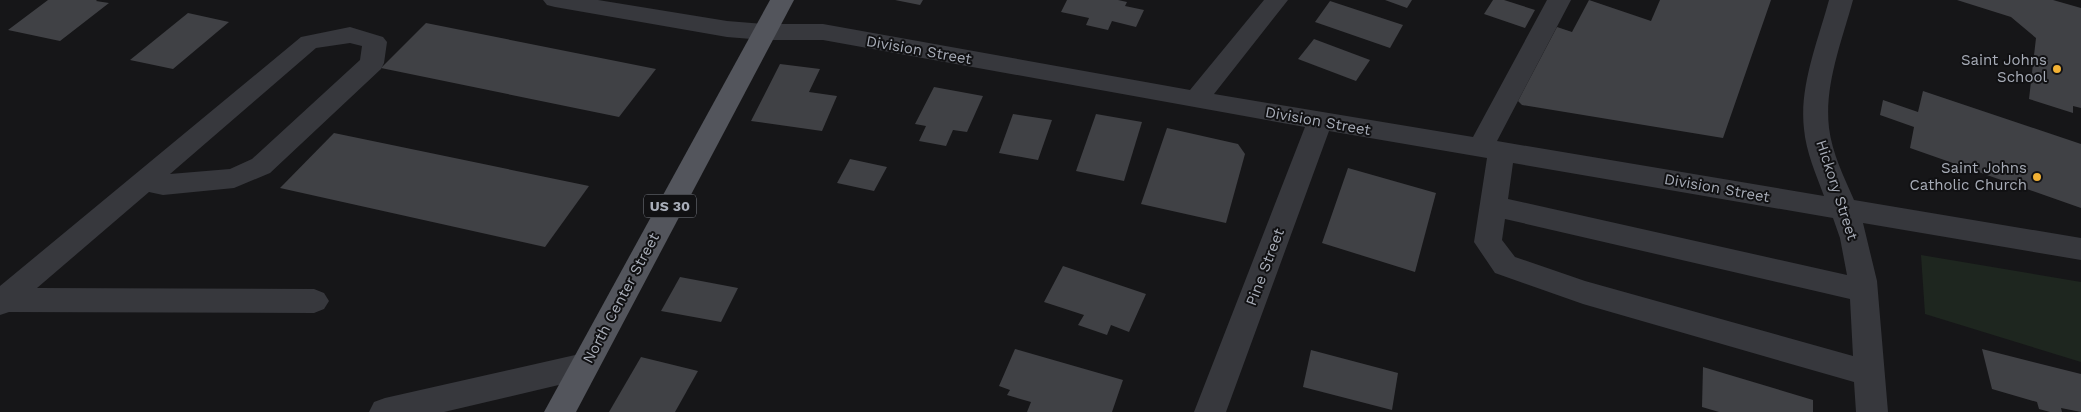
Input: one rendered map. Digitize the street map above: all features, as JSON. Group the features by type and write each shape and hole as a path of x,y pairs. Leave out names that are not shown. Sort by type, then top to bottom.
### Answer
{"main road":[{"name":"North Center Street","path":"560,412 782,0"}],"street":[{"name":"Division Street","path":"555,0 727,30 823,32 1196,100 2081,249"},
{"path":"1196,100 1276,0"},
{"path":"1559,0 1490,150 1493,206 1488,242 1505,265 1583,292 1868,373"},
{"name":"Hickory Street","path":"1841,0 1822,76 1816,112 1819,141 1854,239 1863,290 1872,412"},
{"path":"2,302 144,181 309,42 350,34 375,42 372,63 261,166 234,178 163,185 144,181"},
{"name":"Pine Street","path":"1210,412 1320,121"},
{"path":"1493,206 1863,290"},
{"path":"2,302 314,301"},
{"path":"385,412 584,366"}],"shaded area":[{"path":"1921,255 2081,282 2081,362 1925,314"}],"building":[{"path":"48,0 97,0 109,3 60,41 8,30"},
{"path":"895,0 923,0 920,5"},
{"path":"1067,0 1118,0 1127,2 1125,6 1144,10 1136,27 1112,21 1108,30 1086,25 1089,18 1061,12"},
{"path":"1385,0 1412,0 1407,8"},
{"path":"1493,0 1504,0 1535,10 1525,28 1484,14"},
{"path":"1589,0 1651,21 1660,0 1771,0 1723,138 1522,105 1518,101 1557,27 1572,32"},
{"name":"Saint Johns School","path":"1957,0 2053,0 2081,8 2081,108 2073,106 2073,113 2029,99 2036,38 2011,17"},
{"path":"1330,1 1403,25 1390,48 1315,22"},
{"path":"188,13 229,22 173,69 130,60"},
{"path":"426,23 656,69 619,117 381,68"},
{"path":"1314,39 1370,60 1356,81 1298,59"},
{"path":"780,64 820,69 809,92 837,96 822,131 751,121"},
{"path":"934,87 983,96 967,132 953,130 946,146 919,141 926,126 915,124"},
{"name":"Saint Johns Catholic Church","path":"1923,91 2081,144 2081,208 1910,148 1914,127 1880,115 1883,100 1918,112"},
{"path":"1013,114 1052,120 1038,160 999,153"},
{"path":"1096,114 1142,122 1124,181 1076,171"},
{"path":"1167,128 1238,144 1245,154 1226,223 1141,204"},
{"path":"334,133 589,186 545,247 280,188"},
{"path":"850,159 887,167 874,191 837,183"},
{"path":"1348,168 1436,193 1415,272 1322,243"},
{"path":"1063,266 1146,294 1129,332 1111,325 1107,335 1078,325 1084,315 1044,302"},
{"path":"680,277 738,288 721,322 661,311"},
{"path":"1015,349 1123,380 1112,412 1027,412 1031,402 1007,395 1010,390 999,386"},
{"path":"1982,349 2081,374 2081,412 2061,408 2062,412 2050,412 2039,409 2037,402 1992,389"},
{"path":"1311,350 1398,373 1392,410 1303,387"},
{"path":"641,357 698,371 675,412 609,412"},
{"path":"1703,367 1813,400 1813,412 1719,412 1702,407"}],"place":[{"name":"Saint Johns School","path":"2057,69"},
{"name":"Saint Johns Catholic Church","path":"2037,177"}]}
